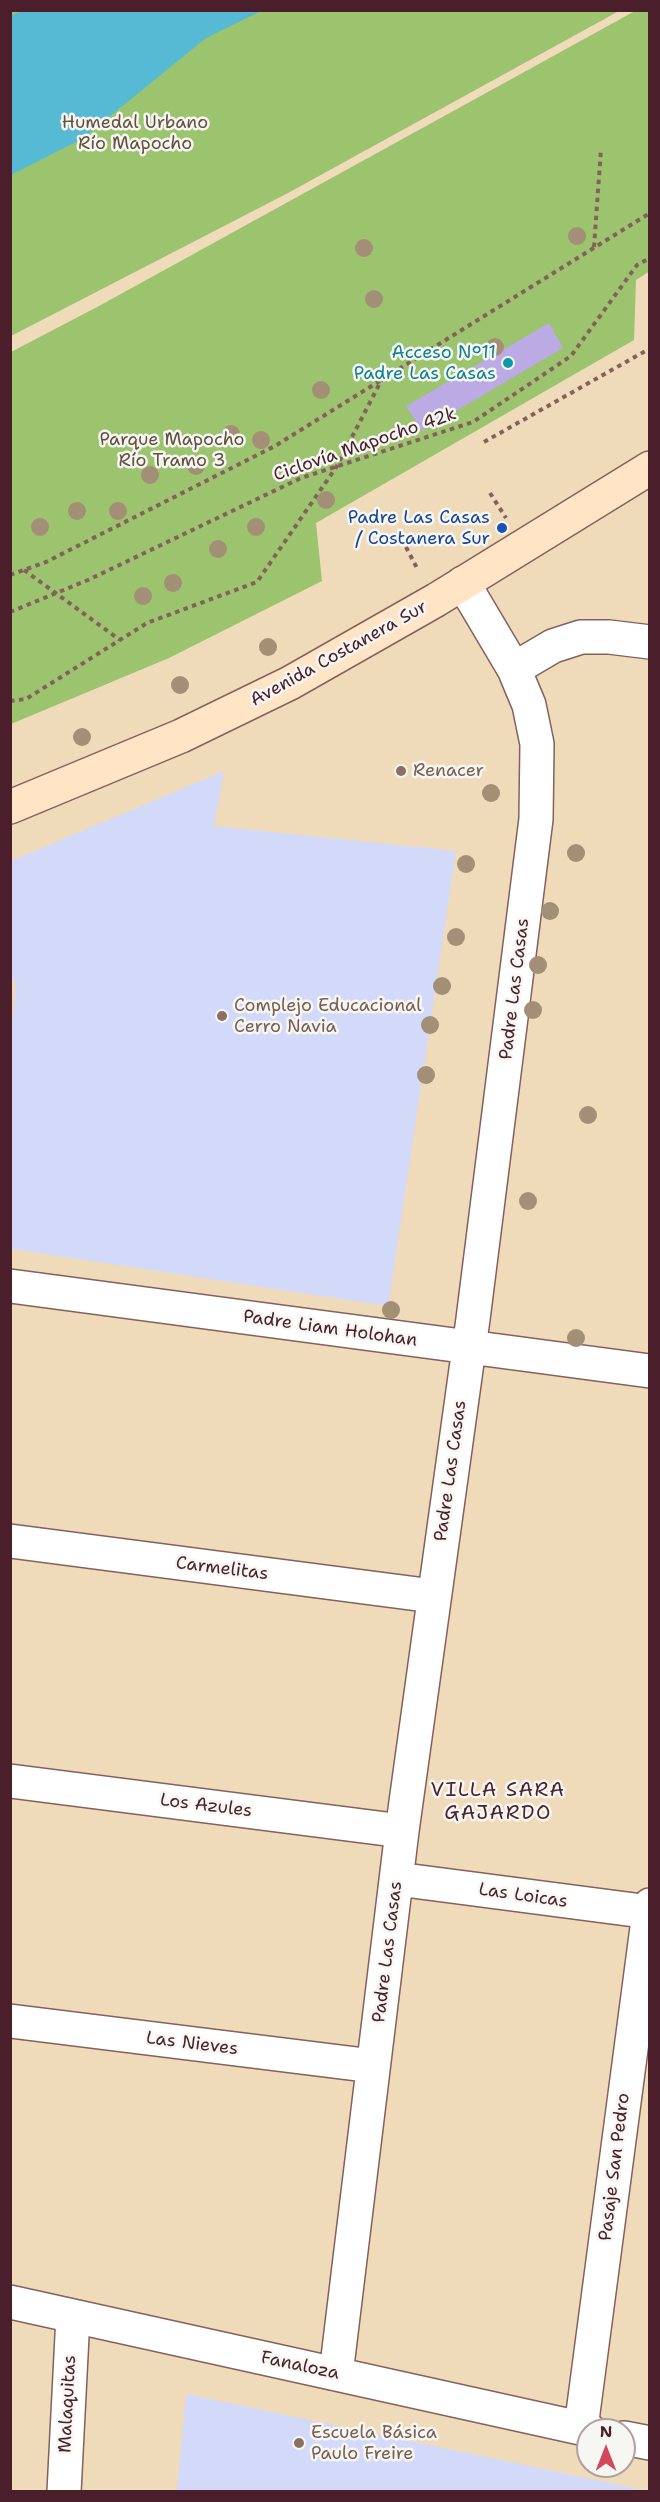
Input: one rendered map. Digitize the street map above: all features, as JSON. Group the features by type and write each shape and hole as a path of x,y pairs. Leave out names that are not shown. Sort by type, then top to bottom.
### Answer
{"main road":[{"name":"Avenida Costanera Sur","path":"10,807 181,736 290,683 463,583 650,468"}],"street":[{"name":"Padre Las Casas","path":"336,2374 402,1832 469,1347 536,819 537,744 529,705 514,669 463,583"},
{"path":"514,669 553,646 581,637 609,637 650,642"},
{"name":"Padre Liam Holohan","path":"10,1286 650,1371"},
{"name":"Carmelitas","path":"10,1541 433,1596"},
{"name":"Los Azules","path":"10,1781 402,1832"},
{"name":"Las Loicas","path":"397,1879 649,1910"},
{"name":"Pasaje San Pedro","path":"586,2418 649,1910"},
{"name":"Las Nieves","path":"10,2021 374,2066"},
{"name":"Fanaloza","path":"10,2302 576,2427"},
{"name":"Malaquitas","path":"64,2492 73,2316"}],"path":[{"path":"594,247 601,149"},
{"path":"10,575 46,562 275,446 650,213"},
{"name":"Ciclovía Mapocho 42k","path":"10,612 57,593 301,478 473,422 571,356 637,265 650,258"},
{"path":"650,320 650,382"},
{"path":"484,442 649,349"},
{"path":"10,701 26,699 147,623 257,582 337,466 383,378"},
{"path":"490,493 508,521"},
{"path":"406,547 419,572"},
{"path":"24,570 120,640"}],"shaded area":[{"name":"Complejo Educacional Cerro Navia","path":"224,771 214,826 456,851 388,1306 11,1249 10,1046 16,986 10,972 11,861"},
{"name":"Escuela Básica Paulo Freire","path":"186,2394 576,2476 576,2478 648,2491 177,2491"}],"green space":[{"name":"Humedal Urbano Río Mapocho","path":"11,11 619,11 288,193 11,336"},
{"name":"Parque Mapocho Río Tramo 3","path":"635,11 649,11 650,271 636,280 634,340 316,523 322,581 169,658 11,724 11,352 99,306"}],"water":[{"path":"21,11 261,11 206,38 82,139 11,175 11,16"}],"building":[{"name":"Acceso N°11 Padre Las Casas","path":"549,323 563,348 422,431 406,406"}],"place":[{"name":"Acceso N°11 Padre Las Casas","path":"508,363"},
{"name":"Padre Las Casas / Costanera Sur","path":"502,528"},
{"name":"Renacer","path":"401,771"},
{"name":"Complejo Educacional Cerro Navia","path":"222,1016"},
{"name":"Escuela Básica Paulo Freire","path":"299,2443"}],"district":[{"name":"VILLA SARA GAJARDO","path":"498,1802"}]}
